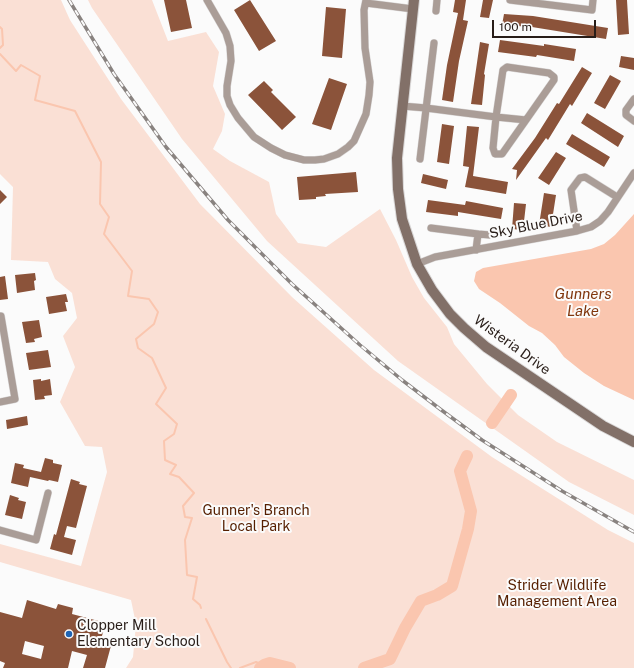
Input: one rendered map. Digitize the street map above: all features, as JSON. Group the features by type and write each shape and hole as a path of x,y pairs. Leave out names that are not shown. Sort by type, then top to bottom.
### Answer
{"street":[{"path":"207,0 226,33 230,46 231,61 226,86 230,105 238,118 254,137 270,148 285,155 304,160 315,160 334,155 348,147 354,141 366,114 370,82 365,48 364,26 366,2 414,4"},
{"path":"436,10 437,0"},
{"path":"510,0 592,10 593,0"},
{"name":"Wisteria Drive","path":"414,4 397,158 398,189 402,219 417,264 432,290 450,314 486,347 603,426 634,442"},
{"path":"420,159 434,43"},
{"path":"507,67 549,73 554,77 554,80 526,120 502,154 495,154 493,148 496,117 502,70 504,68 507,67"},
{"path":"634,99 626,110 626,115 634,121"},
{"path":"402,106 526,120"},
{"name":"Sky Blue Drive","path":"417,264 435,257 591,228 608,212 634,172"},
{"path":"577,231 571,190 580,178 585,177 617,197"},
{"path":"431,228 490,236"},
{"path":"476,250 478,234"},
{"path":"0,316 15,399 0,402"},
{"path":"0,530 36,540 48,493"}],"green space":[{"name":"Gunner's Branch Local Park","path":"0,0 61,0 70,20 121,99 200,204 292,297 374,370 492,457 608,530 634,543 634,668 126,668 133,657 136,624 131,600 0,562 0,544 81,566 107,472 102,447 85,446 60,402 75,367 63,336 77,318 72,293 55,279 48,262 11,260 13,187 0,174"},
{"path":"88,0 152,0 168,41 206,32 219,52 213,86 225,114 222,131 213,149 230,161 269,182 276,214 298,243 326,247 380,209 396,240 412,277 424,298 447,327 454,344 487,384 518,415 557,442 634,480 634,515 569,482 398,361 267,241 182,139"}],"water":[{"name":"Gunners Lake","path":"634,214 634,400 604,386 584,373 564,357 555,345 542,333 529,326 500,303 479,289 474,281 476,272 483,268 591,249 604,244 615,235"}],"building":[{"path":"164,0 186,0 192,28 171,32"},
{"path":"250,0 276,41 259,51 234,10"},
{"path":"455,0 466,0 463,20 468,21 459,61 453,102 442,100 447,65 458,13 453,12"},
{"path":"483,0 493,0 489,18 480,17"},
{"path":"616,0 627,0 629,34 618,35"},
{"path":"326,7 346,9 342,58 322,56"},
{"path":"504,14 533,16 608,28 606,39 532,27 502,25"},
{"path":"500,40 544,46 544,44 576,49 574,61 537,55 536,57 498,52"},
{"path":"480,42 489,44 484,74 482,105 471,104"},
{"path":"621,56 634,58 634,70 619,67"},
{"path":"582,67 592,73 572,106 570,104 548,140 546,138 516,180 517,170 512,169 535,138 557,103 559,104"},
{"path":"610,75 621,81 605,109 594,103"},
{"path":"329,78 347,84 331,130 312,124"},
{"path":"264,81 273,90 271,92 296,117 282,130 248,95"},
{"path":"587,113 624,136 618,147 581,123"},
{"path":"442,124 454,126 449,164 437,162"},
{"path":"467,126 479,127 473,176 508,182 506,194 465,187 469,167 463,166"},
{"path":"572,134 610,157 604,167 566,144"},
{"path":"556,152 566,158 549,185 538,178"},
{"path":"356,172 358,192 325,194 326,196 316,197 316,199 299,200 297,177"},
{"path":"423,174 448,180 446,189 421,183"},
{"path":"0,190 7,197 0,204"},
{"path":"544,193 556,195 551,227 539,225"},
{"path":"428,200 465,205 466,201 503,208 501,219 458,212 458,216 426,212"},
{"path":"514,203 526,204 523,230 512,229"},
{"path":"35,273 35,290 17,293 15,275"},
{"path":"5,276 8,299 0,300 0,277"},
{"path":"66,294 68,302 65,302 67,311 49,314 46,297"},
{"path":"39,320 42,337 34,339 35,342 26,343 22,322"},
{"path":"48,350 51,367 29,370 26,353"},
{"path":"41,379 41,381 50,379 52,395 44,396 45,399 35,400 33,380"},
{"path":"27,416 28,425 7,429 6,420"},
{"path":"45,458 53,460 53,463 62,465 58,482 30,477 28,487 11,483 15,463 24,465 23,468 41,472"},
{"path":"71,479 80,482 79,484 87,486 76,528 67,526 64,537 76,540 72,555 50,549 54,534 56,535"},
{"path":"10,495 19,498 18,500 26,502 22,519 5,515"},
{"name":"Clopper Mill Elementary School","path":"27,600 56,609 58,604 73,608 72,614 106,623 101,639 112,642 105,668 83,668 87,655 72,651 68,668 3,668 5,663 0,661 0,612 22,618","holes":["25,641 44,646 41,659 22,654"]}],"waterway":[{"path":"0,27 2,29 3,45 0,48"},
{"path":"0,54 16,71 21,65 40,76 35,100 75,111 101,162 100,204 109,217 104,234 132,271 128,296 149,299 158,312 154,324 136,339 138,348 152,358 166,388 156,404 177,424 174,434 164,441 165,460 176,465 170,474 179,477 194,493 183,506 185,517 192,518 185,540 187,575 197,577 193,599 200,605 201,608"},
{"path":"492,423 511,395"},
{"path":"364,668 390,659 405,628 421,601 437,595 452,586 468,529 471,511 460,471 467,456"},
{"path":"206,619 231,668"},
{"path":"240,668 256,662 264,665"},
{"path":"260,668 270,663 290,668"}],"railway":[{"path":"69,0 114,74 166,147 228,220 292,284 360,345 402,380 482,440 562,491 634,532"}],"place":[{"name":"Clopper Mill Elementary School","path":"69,634"}],"park label":[{"name":"Strider Wildlife Management Area","path":"557,594"}]}
